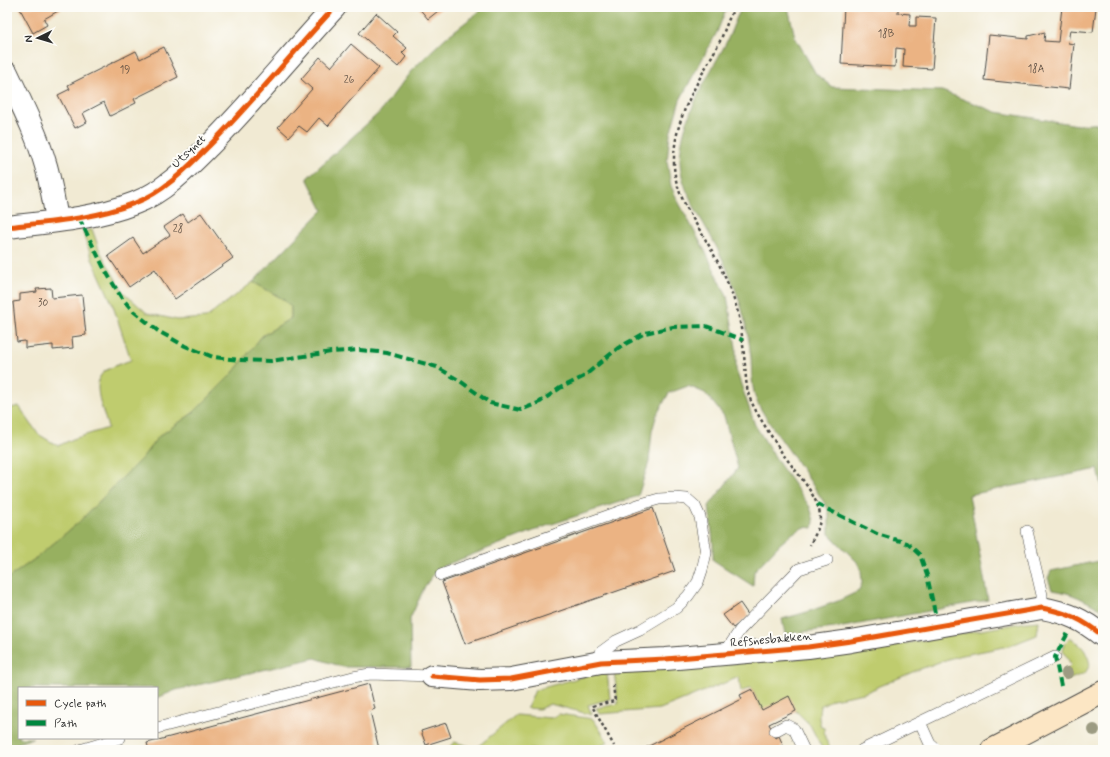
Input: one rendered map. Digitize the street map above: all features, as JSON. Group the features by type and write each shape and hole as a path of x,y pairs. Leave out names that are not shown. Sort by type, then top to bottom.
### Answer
{"street":[{"name":"Utsynet","path":"7,228 110,211 136,203 164,187 186,169 240,115 335,7"},
{"path":"7,73 46,165 57,220"},
{"name":"Refsnesbakken","path":"432,676 480,680 511,678 606,662 666,659 808,647 1042,608 1059,611 1076,618 1103,636"},
{"path":"992,750 1103,692"}],"lane":[{"path":"441,575 641,504 660,499 687,499 695,506 700,517 704,537 706,554 698,582 688,596 676,608 640,630 616,641 602,652 606,662"},
{"path":"1027,531 1042,595 1042,608"},
{"path":"724,654 740,630 799,569 827,560"},
{"path":"862,750 1055,657"},
{"path":"158,728 353,677 370,674 432,676"},
{"path":"920,722 930,744 937,750"},
{"path":"775,731 786,725 794,729 804,750"},
{"path":"80,750 117,739"}],"path":[{"path":"735,7 719,41 694,86 677,131 674,148 675,179 696,225 713,253 728,285 737,310 743,340 747,386 751,400 782,452 817,504 820,517 819,528 799,569"},
{"path":"606,662 615,702 592,706 614,746"}],"green space":[{"path":"485,7 727,7 717,32 680,100 670,134 667,161 671,186 727,296 736,347 736,370 755,425 780,465 810,507 814,521 813,528 804,527 793,533 780,544 754,571 753,586 713,560 713,542 709,506 738,468 724,416 705,393 688,386 669,393 657,414 652,431 649,462 638,496 549,525 443,566 437,570 425,586 410,619 411,667 343,667 315,658 176,690 158,698 158,687 18,687 18,739 30,739 7,747 7,579 36,558 78,523 142,458 158,437 193,413 232,374 262,336 291,318 291,307 283,299 253,282 323,210 307,178 380,112 411,71 444,39"},
{"path":"742,7 788,7 795,37 816,74 832,87 942,91 996,112 1078,125 1103,123 1103,491 1098,469 969,495 988,600 843,627 785,634 782,619 838,601 859,591 862,583 861,570 857,562 829,534 829,513 827,507 758,404 753,387 751,357 747,331 739,299 713,240 694,206 681,172 681,144 690,114 703,85 726,43"},
{"path":"92,229 100,251 123,292 147,313 177,320 206,318 253,282 283,299 291,307 291,318 262,336 232,374 193,413 158,437 142,458 78,523 36,558 7,579 7,409 19,406 38,434 58,446 73,439 108,428 99,398 98,383 100,376 108,369 131,360 112,303 93,261 83,233"},
{"path":"1103,560 1103,611 1079,598 1052,590 1048,578 1051,571"},
{"path":"1039,621 1037,635 1009,646 958,656 942,661 864,693 833,699 820,706 820,724 821,727 824,728 825,738 831,750 823,750 810,725 796,711 762,710 751,687 741,692 739,677 660,709 600,714 596,708 618,704 614,671 840,655"},
{"path":"1070,637 1083,649 1090,665 1085,673 1065,681 1062,678 1062,671 1066,670 1071,665 1064,654 1063,649"},
{"path":"607,672 610,699 588,705 592,715 550,704 539,709 526,708 535,690 589,675"},
{"path":"559,714 593,719 608,742 594,750 448,749 454,742 476,748 516,715 551,718"}],"building":[{"path":"19,7 65,7 44,19 47,25 33,33"},
{"path":"418,7 443,7 428,19"},
{"path":"844,7 898,7 898,13 910,14 909,26 916,26 916,17 936,18 932,69 903,67 904,49 896,48 895,67 841,64"},
{"path":"1062,7 1096,8 1093,32 1070,30 1068,43 1074,44 1069,89 984,80 989,35 1028,39 1028,36 1045,32 1044,41 1058,42"},
{"path":"376,13 397,32 393,36 407,48 402,53 406,57 398,67 359,33"},
{"path":"351,44 379,68 328,126 319,118 307,132 299,126 289,137 278,127 312,89 301,79 320,57 331,67"},
{"path":"164,47 178,77 134,99 136,103 110,116 104,102 83,113 87,122 75,128 58,95 70,89 68,85 136,51 140,59"},
{"path":"201,213 233,258 175,299 155,269 129,287 108,256 133,238 143,253 170,235 164,227 183,214 188,222"},
{"path":"51,288 52,298 82,295 86,335 72,337 73,348 53,350 53,345 25,348 25,341 17,342 13,302 20,301 20,294 37,292 36,289"},
{"path":"653,508 675,571 465,644 442,582"},
{"path":"740,603 749,616 733,628 723,615"},
{"path":"369,684 375,709 370,711 379,749 149,750 147,743"},
{"path":"752,689 762,710 789,696 796,711 769,724 776,738 779,736 783,745 781,746 782,750 641,750 742,699 740,695"},
{"path":"446,723 451,737 426,745 421,731"}],"marked path":[{"path":"79,218 105,270 121,297 133,311 158,331 185,346 213,357 271,361 331,352 360,350 387,353 437,367 460,381 490,403 521,410 540,402 560,388 583,377 618,348 645,333 673,327 706,326 743,340"},
{"path":"817,504 877,534 907,543 920,555 927,575 935,613"},
{"path":"1061,686 1055,657 1069,631"}],"cycle path":[{"path":"7,227 72,219 104,213 135,203 156,193 175,179 201,154 257,95 335,7"},
{"path":"432,676 480,680 511,679 601,662 666,659 808,647 1042,608 1060,612 1081,621 1103,636"}]}
